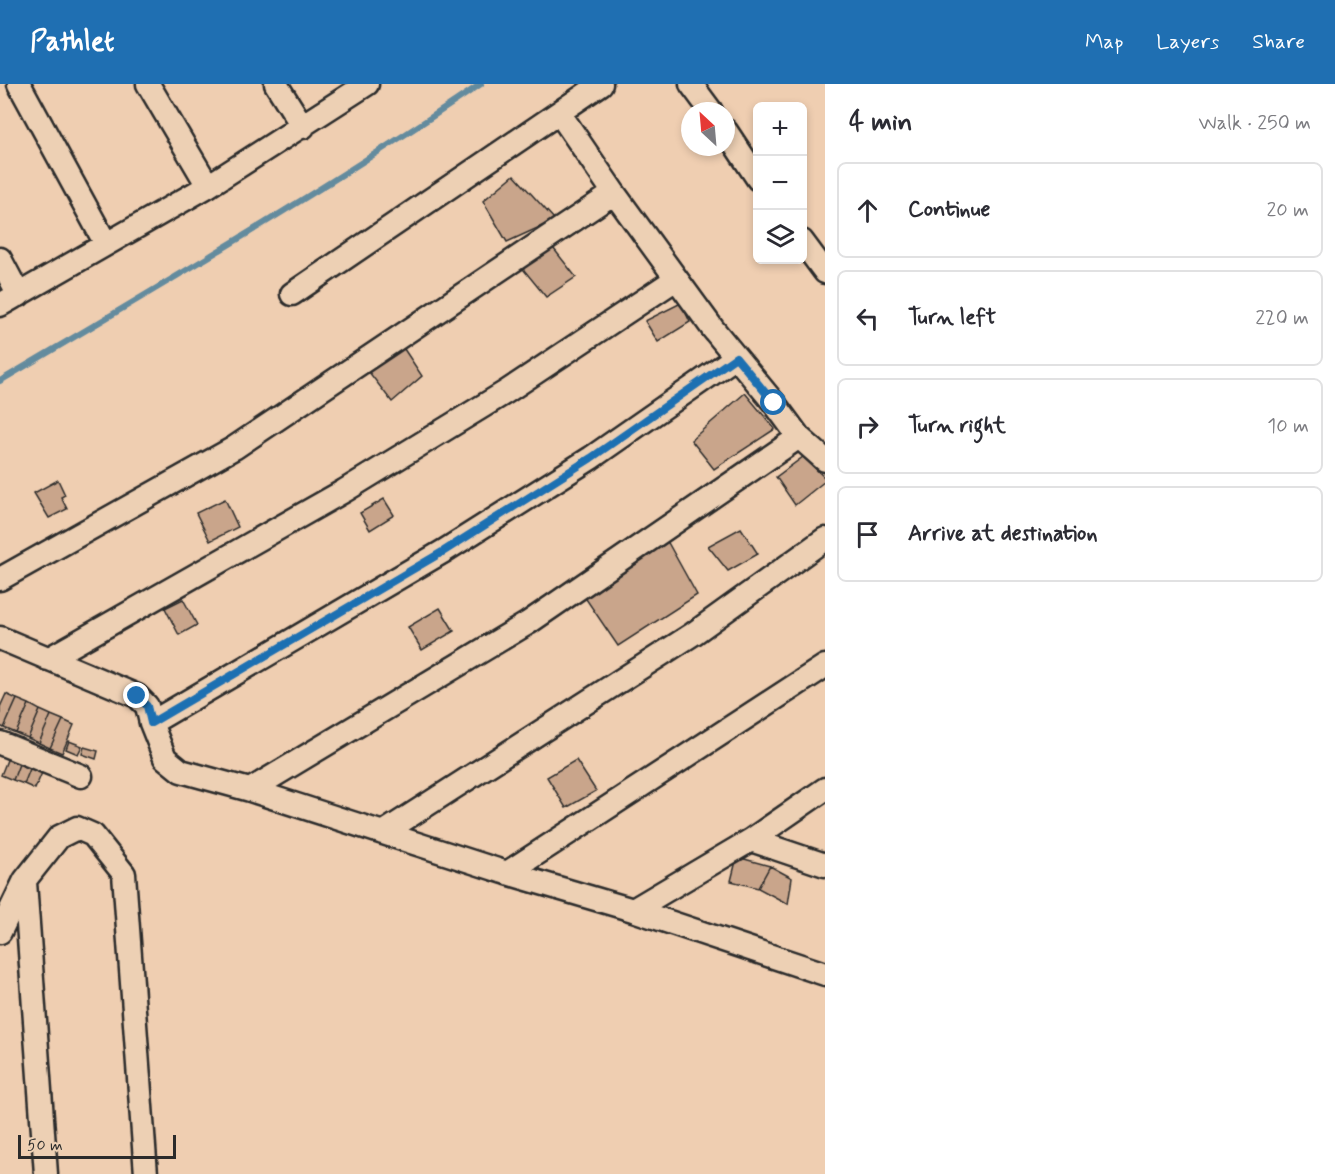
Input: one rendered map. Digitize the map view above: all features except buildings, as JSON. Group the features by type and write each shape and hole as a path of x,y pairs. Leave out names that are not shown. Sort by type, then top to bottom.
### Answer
{"street":[{"path":"19,84 106,244"},
{"path":"148,84 208,186"},
{"path":"276,84 303,127"},
{"path":"0,260 9,300 208,186 367,84"},
{"path":"292,294 602,84"},
{"path":"691,84 704,102"},
{"path":"560,114 614,193 713,329 799,437 825,460"},
{"path":"735,144 753,172"},
{"path":"0,579 234,448 614,193"},
{"path":"807,249 825,272"},
{"path":"48,659 364,479 506,392 676,279"},
{"path":"151,723 444,551 591,458 736,357"},
{"path":"250,790 528,623 799,437"},
{"path":"383,832 693,634 825,539"},
{"path":"0,638 137,696 147,706 165,758 181,771 250,790 507,873 633,910 825,974"},
{"path":"507,873 825,666"},
{"path":"0,743 81,776"},
{"path":"633,910 751,840 825,789"},
{"path":"0,932 25,880 58,837 77,828 93,835 124,874 146,1174"},
{"path":"751,840 825,865"},
{"path":"25,880 46,1174"}],"waterway":[{"path":"0,381 303,199 481,84"}],"route":[{"path":"137,696 147,706 151,723 444,551 591,458 736,357 774,403"}]}
